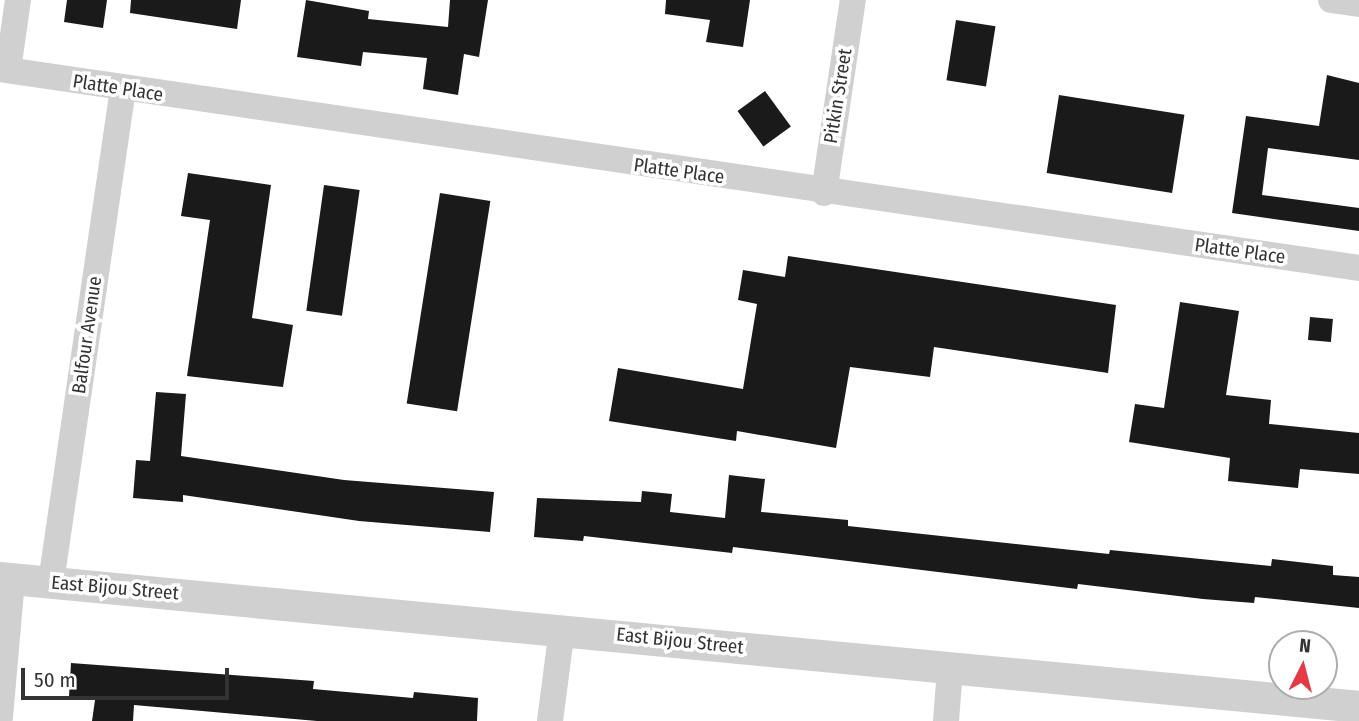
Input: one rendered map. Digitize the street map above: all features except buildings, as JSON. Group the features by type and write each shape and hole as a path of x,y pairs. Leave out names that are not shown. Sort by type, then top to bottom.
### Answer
{"street":[{"path":"4,70 18,0"},
{"name":"Pitkin Street","path":"824,193 853,0"},
{"path":"1331,0 1359,4"},
{"name":"Platte Place","path":"4,70 824,193 1359,268"},
{"name":"Balfour Avenue","path":"51,582 122,88"},
{"path":"0,717 6,579"},
{"name":"East Bijou Street","path":"6,579 562,629 1347,711"},
{"path":"550,721 562,629"},
{"path":"946,721 950,669"}]}
